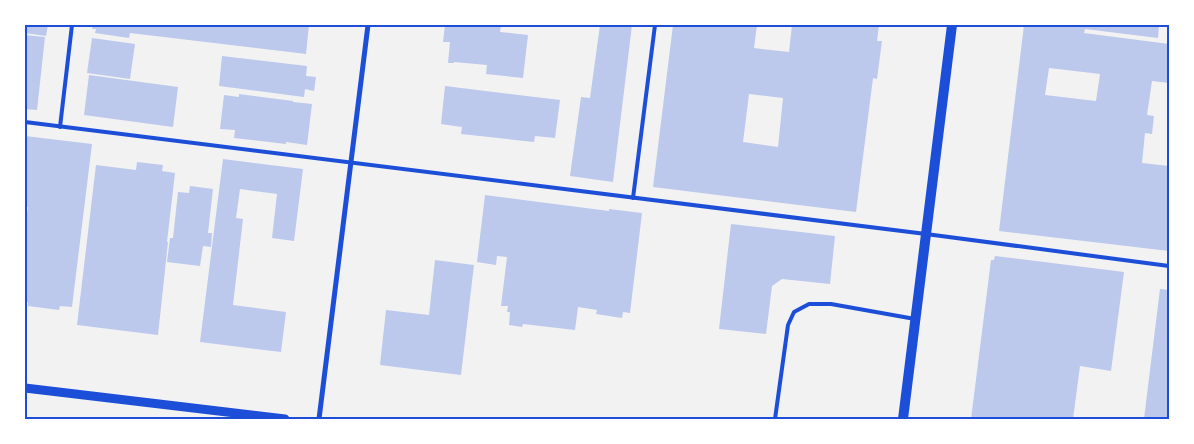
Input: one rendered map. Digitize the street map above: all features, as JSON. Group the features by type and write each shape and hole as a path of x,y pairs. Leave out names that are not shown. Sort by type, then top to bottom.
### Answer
{"main road":[{"path":"903,419 952,25"}],"street":[{"path":"320,419 368,25"},
{"path":"25,388 285,419"}],"lane":[{"path":"60,127 72,25"},
{"path":"633,198 655,25"},
{"path":"25,122 1169,266"},
{"path":"775,419 788,325 794,312 809,304 831,304 916,319"}],"building":[{"path":"25,25 48,25 46,36 25,33"},
{"path":"93,25 309,25 306,54 130,33 129,38 95,33 96,29 92,29"},
{"path":"445,25 501,25 500,32 528,35 523,78 486,74 487,65 448,63 450,42 443,42"},
{"path":"600,25 632,25 613,182 570,176 581,97 590,98"},
{"path":"673,25 757,25 754,48 789,52 792,25 879,25 877,41 882,41 877,79 873,78 856,212 653,187","holes":["749,94 783,98 778,147 743,142"]},
{"path":"1024,25 1159,25 1158,38 1085,29 1084,33 1169,44 1169,83 1152,81 1147,115 1154,116 1152,134 1145,133 1142,163 1169,166 1169,251 999,231","holes":["1049,68 1100,74 1096,101 1045,95"]},
{"path":"25,35 45,37 37,110 25,109"},
{"path":"92,38 135,44 130,79 87,73"},
{"path":"222,56 307,66 306,76 316,77 314,91 305,89 304,97 219,86"},
{"path":"89,75 178,87 173,127 84,115"},
{"path":"445,86 560,100 555,138 535,136 534,142 461,134 462,127 441,124"},
{"path":"239,94 312,104 307,145 234,138 235,130 220,129 224,95 239,97"},
{"path":"25,136 92,144 72,307 60,306 59,310 28,306 28,302 25,302 25,227 28,207 25,207"},
{"path":"223,159 303,169 294,241 272,238 277,194 240,189 236,218 243,219 233,305 286,312 281,352 200,342"},
{"path":"137,162 163,165 162,171 175,173 158,335 77,325 96,165 136,170"},
{"path":"190,186 213,189 208,233 212,233 211,247 203,246 200,266 167,262 170,238 173,238 178,192 189,193"},
{"path":"485,195 609,211 609,209 642,213 630,313 623,312 622,318 596,314 597,310 578,307 575,330 523,324 522,327 509,325 510,312 507,312 508,306 501,306 507,257 497,256 496,265 477,262"},
{"path":"731,224 835,236 830,284 782,279 772,286 766,334 719,329"},
{"path":"995,256 1124,272 1111,371 1080,366 1073,419 971,419 991,260 994,260"},
{"path":"435,260 474,265 461,375 380,365 386,310 429,315"},
{"path":"1160,289 1169,290 1169,419 1144,419"}]}
